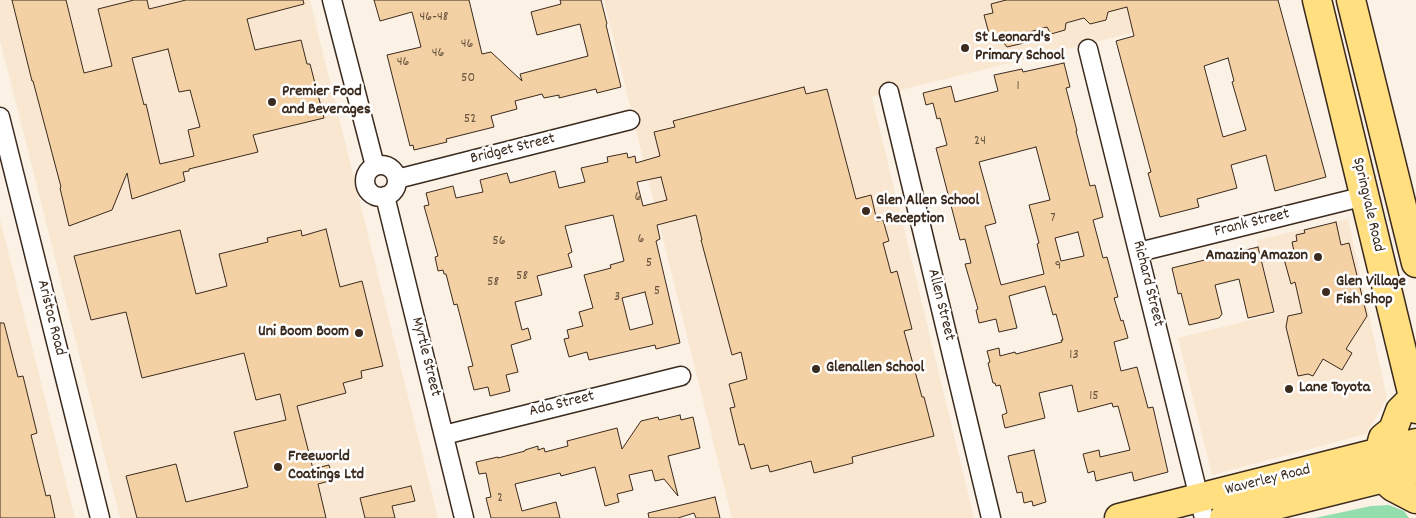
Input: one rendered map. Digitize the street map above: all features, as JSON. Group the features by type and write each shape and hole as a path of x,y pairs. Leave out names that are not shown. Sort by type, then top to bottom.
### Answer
{"main road":[{"name":"Springvale Road","path":"1317,0 1415,404"},
{"name":"Springvale Road","path":"1350,0 1416,263"},
{"path":"1335,74 1365,60"},
{"path":"1415,404 1400,411 1393,430 1383,438 1381,465 1394,486 1416,499"},
{"name":"Waverley Road","path":"1224,518 1381,465 1416,443"},
{"name":"Waverley Road","path":"1119,518 1202,508 1381,465 1416,470"}],"street":[{"path":"332,0 375,166"},
{"name":"Richard Street","path":"1088,49 1202,508"},
{"name":"Allen Street","path":"889,92 992,518"},
{"name":"Aristoc Road","path":"0,117 100,518"},
{"name":"Bridget Street","path":"397,179 630,120"},
{"path":"380,164 390,168 397,179 394,190 385,196 374,195 365,186 364,180 366,175 375,166 380,164"},
{"name":"Myrtle Street","path":"385,196 464,518"},
{"name":"Frank Street","path":"1139,252 1365,196"},
{"name":"Ada Street","path":"444,435 681,376"}],"shaded area":[{"path":"0,0 310,0 438,518 120,518 0,40"},
{"name":"Glenallen School","path":"604,0 1266,0 872,97 974,518 732,518"},
{"path":"0,219 75,518 0,518"},
{"path":"1348,219 1387,398 1366,434 1212,475 1178,338 1275,314 1257,240"}],"green space":[{"path":"1389,505 1404,511 1409,518 1315,518 1371,506"}],"building":[{"path":"12,0 66,0 84,73 112,66 98,9 134,0 147,0 149,9 186,0 303,0 304,4 247,19 255,50 301,40 307,64 310,64 324,118 253,135 258,152 189,169 189,171 183,172 185,181 132,199 127,173 112,210 69,226 61,187","holes":["168,49 179,92 190,90 200,127 188,130 194,156 160,164 146,104 144,105 132,58"]},
{"path":"374,0 469,0 482,54 491,52 522,81 520,74 588,56 580,24 537,35 531,12 561,4 560,0 601,0 621,87 597,93 596,89 559,98 559,95 544,98 542,94 515,101 517,109 491,116 494,127 446,139 447,142 414,150 413,145 410,146 387,55 421,47 412,12 380,21"},
{"path":"1006,0 1278,0 1326,177 1275,191 1266,155 1231,165 1237,188 1197,199 1199,207 1160,217 1148,173 1151,172 1116,41 1134,36 1127,7 1108,12 1106,20 1090,24 1084,18 1066,23 1065,30 1051,34 1047,27 1026,33 1024,43 1007,47 1000,38 991,41 984,15 993,13 991,4","holes":["1228,58 1234,81 1232,82 1246,130 1223,137 1204,66"]},
{"path":"1064,63 1070,87 1066,88 1076,131 1090,186 1095,185 1103,217 1093,220 1103,258 1107,257 1118,297 1114,298 1128,338 1114,342 1121,371 1137,367 1148,408 1153,407 1168,472 1134,481 1132,472 1096,481 1094,471 1088,473 1083,454 1099,450 1100,457 1130,450 1118,406 1113,407 1112,403 1078,412 1072,385 1039,393 1045,418 1005,428 1002,415 1007,413 1000,385 996,386 993,383 987,351 999,348 1000,356 1015,352 1016,354 1062,342 1061,340 1063,340 1056,314 1053,315 1045,286 1009,296 1017,328 999,332 996,319 979,323 976,310 978,309 965,264 971,263 965,239 960,240 936,148 947,145 940,118 937,119 933,103 926,105 923,93 951,86 955,102 998,91 994,75 1022,69 1023,72","holes":["1036,147 1050,200 1029,205 1039,243 1037,244 1044,274 1001,285 985,226 996,223 979,162","1078,232 1084,256 1061,261 1055,238"]},
{"path":"804,87 806,94 827,89 856,199 871,195 877,221 883,220 889,241 883,243 891,273 897,271 912,329 904,331 934,436 852,457 853,463 814,473 811,461 770,472 768,465 751,469 744,444 739,445 730,408 735,407 729,384 747,379 741,352 732,355 696,215 657,225 660,239 656,241 680,343 656,349 655,345 589,360 587,352 569,357 564,339 569,338 567,330 583,326 579,312 593,308 584,275 611,268 610,265 624,261 613,215 565,226 572,252 568,254 572,267 537,276 542,295 515,302 522,330 528,328 531,339 511,345 518,372 506,375 510,391 490,396 488,387 474,390 468,367 473,366 457,304 454,305 446,274 444,274 443,270 438,271 435,257 438,256 424,206 429,205 426,193 453,186 456,198 483,192 480,180 507,173 510,183 555,171 559,188 585,182 581,168 608,162 607,157 627,153 628,158 635,156 636,163 660,156 654,132 675,127 673,121","holes":["661,177 667,200 643,206 637,182","645,292 653,324 630,330 622,298"]},
{"path":"1336,222 1341,245 1349,243 1367,316 1346,349 1352,353 1342,370 1323,359 1313,376 1308,374 1298,376 1286,327 1288,316 1302,313 1295,282 1291,284 1284,259 1295,256 1292,242 1297,241 1296,235 1305,233 1304,230"},
{"path":"326,229 340,287 362,281 383,366 361,371 362,378 343,383 346,393 297,406 313,469 329,465 333,480 318,484 326,518 137,518 126,476 176,464 186,502 248,487 234,432 286,420 280,394 256,400 244,353 142,378 126,312 91,320 74,256 180,230 196,294 227,286 219,254 268,242 267,238 301,230 302,236"},
{"path":"1258,247 1274,312 1248,318 1239,279 1215,285 1222,314 1219,318 1189,325 1181,293 1178,294 1172,268"},
{"path":"0,323 4,323 18,377 23,376 37,433 31,435 46,496 50,495 55,518 0,518"},
{"path":"680,415 681,420 693,417 700,448 668,456 678,496 664,479 655,481 652,470 629,475 633,490 617,494 619,502 605,506 595,467 561,476 560,473 515,484 522,511 556,502 560,518 491,518 486,498 491,497 486,473 479,474 476,462 498,458 538,446 538,450 544,448 545,452 568,446 567,441 617,428 622,449 641,421 658,417 659,420"},
{"path":"1034,450 1046,502 1033,506 1032,501 1024,503 1022,492 1017,493 1008,456"},
{"path":"411,486 415,501 392,506 395,518 365,518 360,498"},
{"path":"715,497 720,518 696,518 694,513 678,518 649,518 648,513"}],"place":[{"name":"St Leonard's Primary School","path":"965,48"},
{"name":"Premier Food and Beverages","path":"272,102"},
{"name":"Glen Allen School - Reception","path":"866,211"},
{"name":"Amazing Amazon","path":"1318,257"},
{"name":"Glen Village Fish Shop","path":"1326,292"},
{"name":"Uni Boom Boom","path":"359,333"},
{"name":"Glenallen School","path":"816,369"},
{"name":"Lane Toyota","path":"1289,389"},
{"name":"Freeworld Coatings Ltd","path":"278,467"}]}
